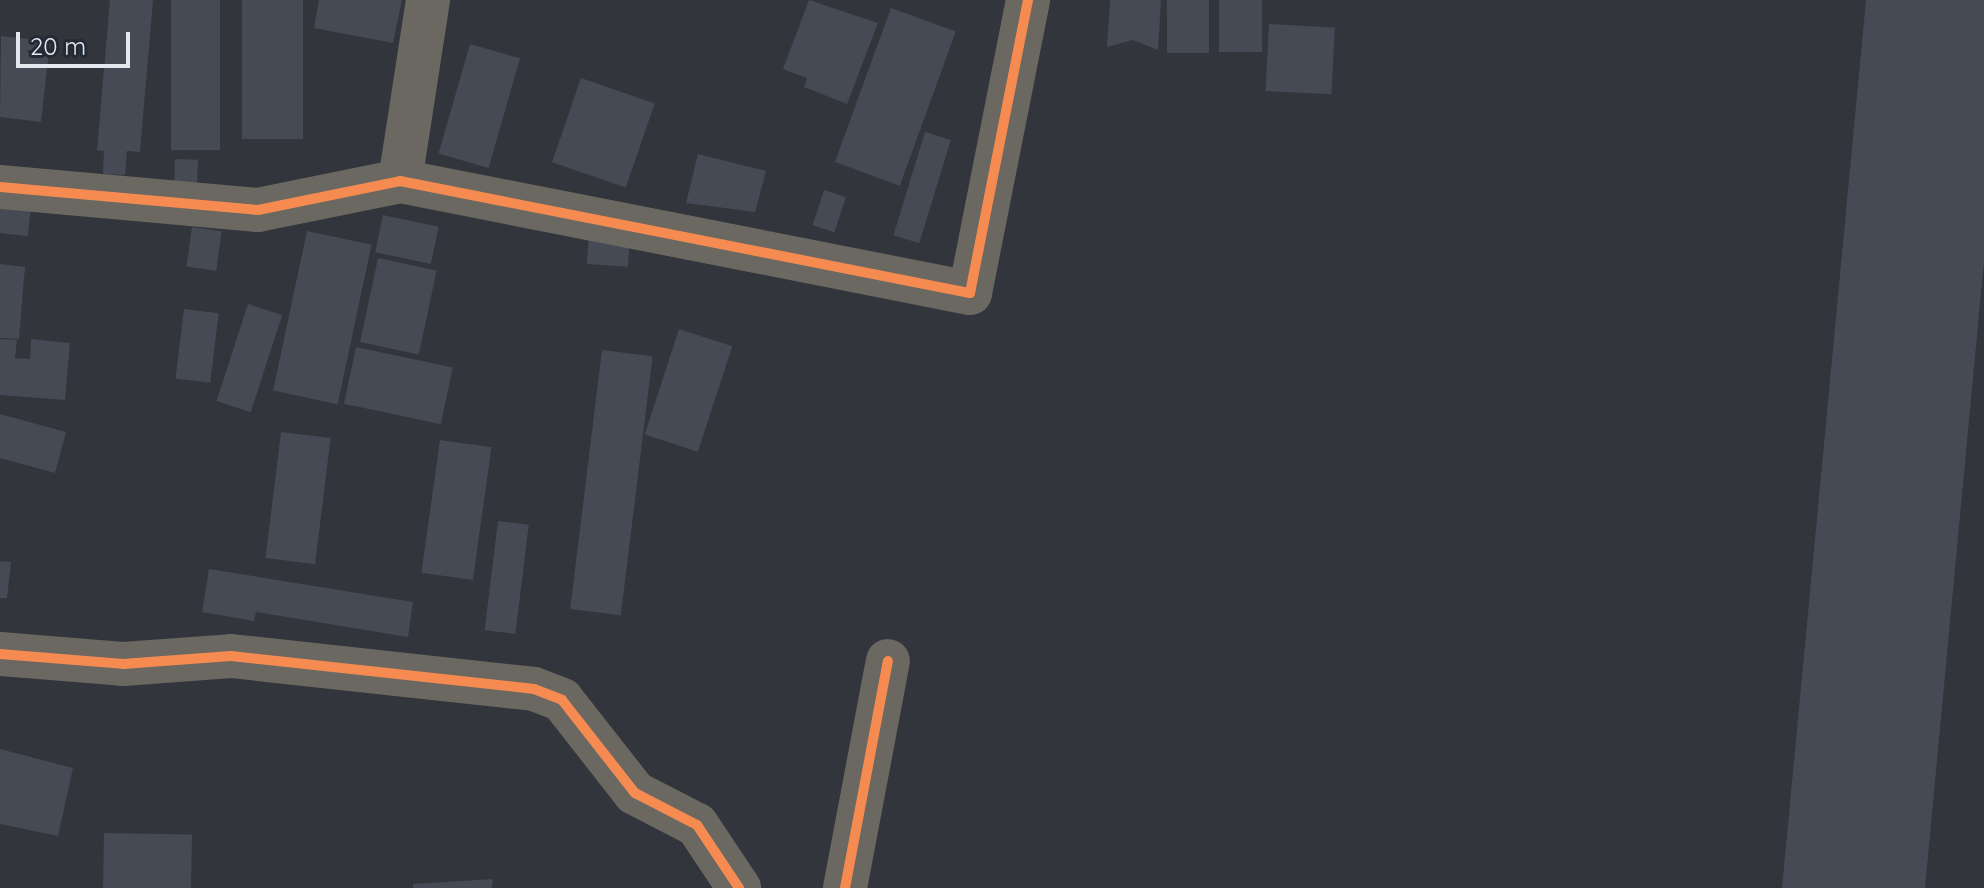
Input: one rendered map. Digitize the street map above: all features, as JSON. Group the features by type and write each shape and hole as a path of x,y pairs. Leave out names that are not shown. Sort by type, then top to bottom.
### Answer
{"street":[{"path":"400,181 428,0"},
{"path":"0,187 258,210 400,181 970,293 1028,0"},
{"path":"0,654 123,664 231,656 534,689 562,700 635,793 697,825 739,888"},
{"path":"845,888 888,661"}],"building":[{"path":"110,0 153,0 140,152 127,151 125,175 103,174 104,151 97,150"},
{"path":"171,0 220,0 220,150 171,150"},
{"path":"242,0 303,0 303,139 242,139"},
{"path":"319,0 402,0 393,43 314,28"},
{"path":"809,0 878,23 847,104 804,87 807,78 783,69"},
{"path":"1110,0 1161,0 1158,50 1133,40 1107,47"},
{"path":"1167,0 1209,0 1209,53 1167,53"},
{"path":"1219,0 1262,0 1262,52 1219,52"},
{"path":"1866,0 1984,0 1984,261 1925,888 1782,888"},
{"path":"891,8 956,32 900,186 835,162"},
{"path":"1269,24 1335,27 1331,94 1265,91"},
{"path":"1,36 50,41 41,122 0,117"},
{"path":"470,44 520,58 489,168 439,154"},
{"path":"581,78 655,103 626,188 552,162"},
{"path":"925,132 951,140 919,243 893,235"},
{"path":"698,154 766,171 755,212 686,203"},
{"path":"175,159 198,160 197,183 174,182"},
{"path":"824,190 846,197 834,232 813,225"},
{"path":"0,205 31,208 28,236 0,233"},
{"path":"383,215 439,227 431,264 375,252"},
{"path":"192,227 222,231 216,271 186,267"},
{"path":"307,231 372,245 338,404 273,390"},
{"path":"589,233 630,236 628,267 587,264"},
{"path":"378,258 437,270 419,355 360,342"},
{"path":"0,264 25,267 19,339 0,338"},
{"path":"248,304 282,315 251,412 216,401"},
{"path":"184,309 219,313 210,383 175,378"},
{"path":"679,329 732,346 698,452 645,435"},
{"path":"0,339 17,340 15,358 30,359 31,339 70,343 65,400 0,395"},
{"path":"356,347 453,368 441,424 344,404"},
{"path":"602,350 653,356 621,615 570,609"},
{"path":"0,414 66,432 55,473 0,458"},
{"path":"281,432 331,438 315,564 266,558"},
{"path":"440,440 491,447 473,580 421,573"},
{"path":"498,521 529,525 515,634 485,630"},
{"path":"0,561 11,562 7,598 0,598"},
{"path":"209,569 413,602 408,637 256,612 254,621 202,612"},
{"path":"0,749 73,768 58,836 0,824"},
{"path":"104,833 192,835 191,888 103,888"},
{"path":"493,879 492,888 413,888 413,884"}],"cycle path":[{"path":"0,187 258,210 400,181 970,293 1028,0"},
{"path":"0,654 123,664 231,656 534,689 562,700 635,793 697,825 739,888"},
{"path":"845,888 888,661"}]}
